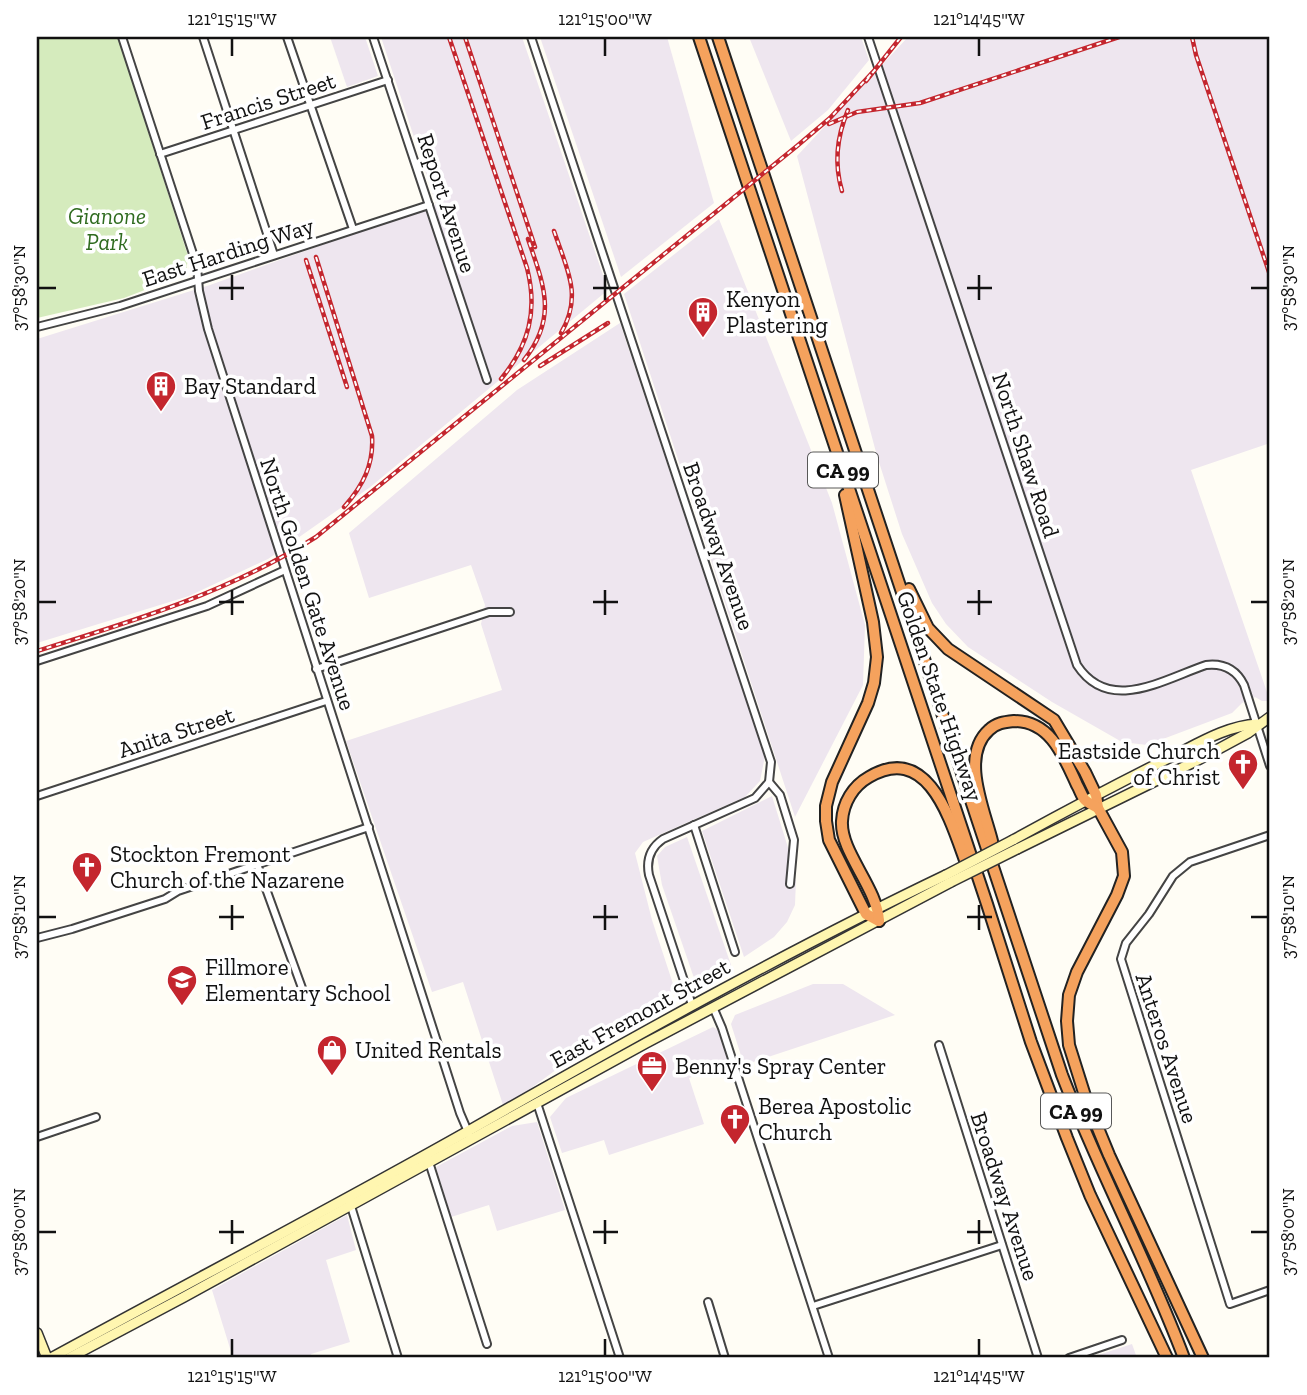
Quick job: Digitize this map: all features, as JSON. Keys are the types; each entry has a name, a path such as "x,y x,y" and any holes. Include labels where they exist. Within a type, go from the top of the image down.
{"highway":[{"name":"Golden State Highway","path":"699,37 1031,1042 1090,1195 1167,1358"},
{"name":"Golden State Highway","path":"718,37 1081,1125 1184,1358"},
{"path":"837,451 873,622 877,657 868,703 832,782 826,806 826,821 829,840 866,914 879,921"},
{"path":"876,512 916,606 935,637 954,655 1055,720 1072,747 1096,795 1098,808 1122,852 1124,876 1118,895 1077,972 1069,995 1069,1045 1086,1099 1109,1155 1203,1358"},
{"path":"989,855 992,841 975,775 974,754 985,733 994,725 1021,721 1044,730 1062,754 1085,800 1098,808"},
{"path":"879,921 878,907 845,838 842,817 848,798 859,783 877,772 913,772 926,779 933,787 951,823 974,886 987,904"},
{"path":"1151,1323 1160,1358"}],"main road":[{"name":"East Fremont Street","path":"470,1135 537,1103 879,921 948,879 1198,760 1248,733 1270,717"},
{"name":"East Fremont Street","path":"1015,845 1085,800 1238,726 1257,724"},
{"name":"East Fremont Street","path":"69,1358 470,1135 708,996 878,907 948,879"},
{"path":"708,996 713,1007"},
{"name":"East Fremont Street","path":"49,1358 349,1201"},
{"path":"37,1333 49,1358"}],"street":[{"name":"North Golden Gate Avenue","path":"122,37 197,266 211,338 326,701 470,1135"},
{"path":"203,37 274,255"},
{"path":"287,37 353,229"},
{"name":"Report Avenue","path":"373,37 487,380"},
{"name":"Broadway Avenue","path":"531,37 765,739 771,762 769,782"},
{"name":"North Shaw Road","path":"868,37 1077,665 1094,683 1119,692 1136,689 1206,665 1233,670 1241,679 1270,766"},
{"name":"Francis Street","path":"160,154 388,80"},
{"name":"East Harding Way","path":"37,327 94,314 198,282 429,205"},
{"path":"37,661 207,606 285,570"},
{"path":"316,669 484,614 510,612"},
{"name":"Anita Street","path":"37,796 326,701"},
{"path":"692,1005 649,875 648,864 652,849 658,842 755,798 769,782 780,795 794,840 790,884"},
{"path":"694,825 735,952"},
{"path":"37,937 151,904 178,891 369,827"},
{"name":"Anteros Avenue","path":"1270,835 1183,866 1173,876 1121,954 1121,965 1230,1304 1270,1290"},
{"path":"257,864 302,988"},
{"path":"713,1007 829,1358"},
{"name":"Broadway Avenue","path":"939,1045 1038,1358"},
{"path":"537,1103 620,1358"},
{"path":"37,1137 96,1117"},
{"path":"428,1158 486,1343"},
{"path":"349,1201 398,1358"},
{"path":"813,1306 1002,1245"},
{"path":"708,1302 725,1358"},
{"path":"1069,1358 1122,1340"}],"shaded area":[{"path":"330,37 365,37 378,76 347,87"},
{"path":"381,37 522,37 608,290 369,488 268,559 189,596 37,643 37,339 210,285 436,204"},
{"path":"540,37 667,37 714,203 621,277"},
{"path":"749,37 861,37 869,60 828,110 791,141"},
{"path":"908,37 1270,37 1270,443 1191,470 1270,701 1255,697 1242,703 1232,713 1147,745 1122,742 1052,702 968,647 946,624 932,603 902,534 877,456 797,156"},
{"path":"719,219 832,503 865,625 863,685 795,817 624,294"},
{"path":"620,323 765,756 760,781 745,797 643,842 635,853 652,920 674,987 663,1002 564,1064 504,1108 463,982 432,992 346,741 502,690 481,624 485,605 471,565 369,598 349,533 517,390"},
{"path":"772,796 790,854 787,879 796,880 795,905 787,922 774,937 744,957 702,831"},
{"path":"687,837 731,965 704,982 694,978 662,885 657,856 665,847"},
{"path":"813,984 843,984 895,1015 744,1065 731,1024 735,1015"},
{"path":"713,1027 718,1030 730,1064 689,1078 704,1124 609,1155 604,1140 562,1153 550,1117 566,1098"},
{"path":"537,1122 565,1210 497,1231 489,1205 451,1217 436,1167 512,1126"},
{"path":"347,1215 356,1250 326,1260 350,1342 311,1354 312,1358 233,1358 212,1290"},
{"path":"1132,1344 1137,1358 1089,1358"}],"green space":[{"name":"Gianone Park","path":"118,37 188,256 186,274 124,298 37,318 37,38"}],"railway":[{"path":"449,37 527,268 530,284 532,299 529,327 518,353 501,379"},
{"path":"465,37 535,247"},
{"path":"866,81 901,37"},
{"path":"829,124 857,112 920,103 1119,37"},
{"path":"1192,37 1270,275"},
{"path":"37,651 145,616 215,589 249,574 316,537 797,146 830,118 872,73"},
{"path":"842,191 838,150 848,110"},
{"path":"554,231 568,270 572,294 568,319 561,333"},
{"path":"524,360 541,330 545,301 528,239"},
{"path":"316,257 372,436 371,456 366,474 344,507"},
{"path":"306,260 347,387"},
{"path":"540,366 608,323"}],"place":[{"name":"Kenyon Plastering","path":"703,339"},
{"name":"Bay Standard","path":"161,413"},
{"name":"Eastside Church of Christ","path":"1243,791"},
{"name":"Stockton Fremont Church of the Nazarene","path":"87,894"},
{"name":"Fillmore Elementary School","path":"182,1007"},
{"name":"United Rentals","path":"332,1077"},
{"name":"Benny's Spray Center","path":"652,1093"},
{"name":"Berea Apostolic Church","path":"735,1146"}]}
